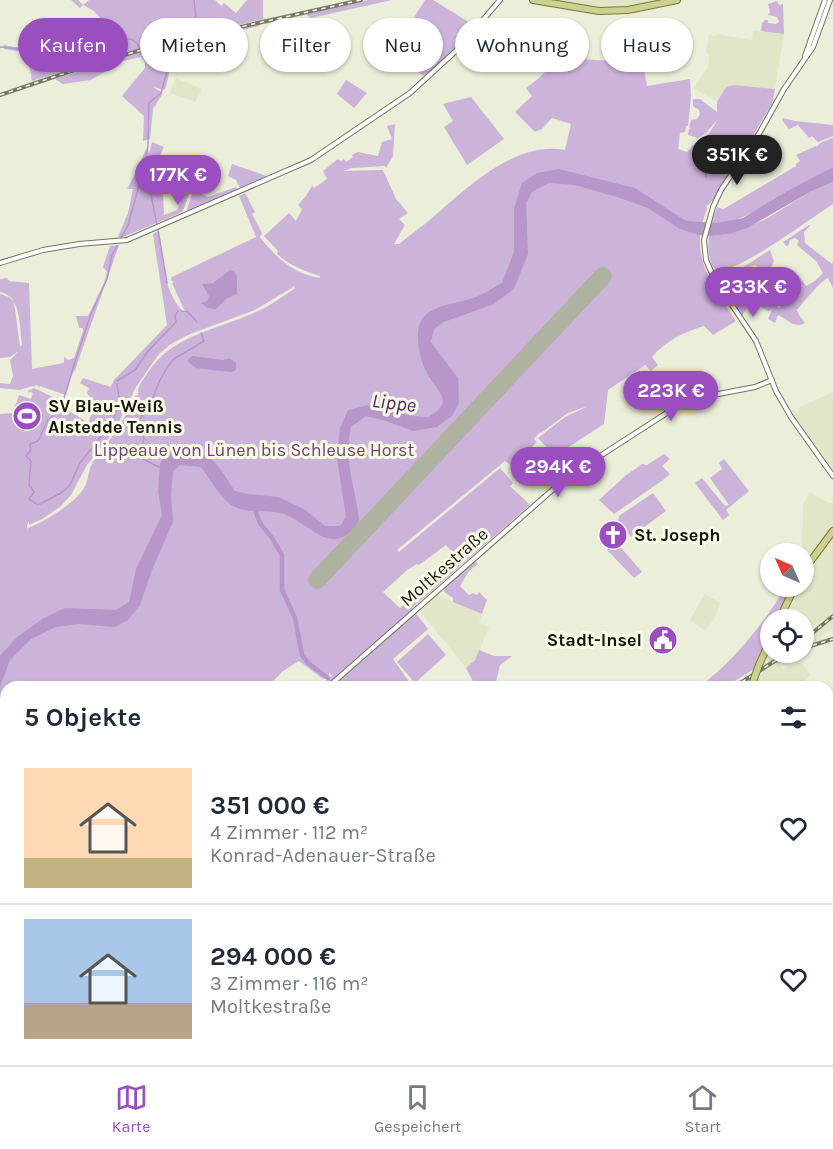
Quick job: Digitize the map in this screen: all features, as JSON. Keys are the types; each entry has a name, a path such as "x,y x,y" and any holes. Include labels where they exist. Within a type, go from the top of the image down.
{"main road":[{"path":"533,0 599,11 628,9 677,0"},
{"path":"814,557 833,531"},
{"path":"753,681 760,663"}],"street":[{"path":"0,263 37,251 79,244 128,240 311,160 410,93 454,54 500,0"},
{"path":"827,0 803,61 713,207 705,233 704,250 712,274 756,341 790,417 833,476"},
{"name":"Moltkestraße","path":"335,681 566,478 676,406 713,395 755,387 772,380"}],"shaded area":[{"path":"547,0 661,0 610,9 590,8"},
{"path":"260,20 260,23 248,26 248,23"},
{"path":"754,31 784,34 775,89 733,85 726,88 717,102 693,88 708,67 709,57 706,52 709,35 716,36 717,34 752,40"},
{"path":"138,49 139,52 128,56 128,51"},
{"path":"77,72 0,97 0,93 54,73"},
{"path":"176,78 202,89 195,102 170,93"},
{"path":"180,156 199,165 189,193 157,179 164,163 177,168"},
{"path":"833,167 833,182 810,192 747,228 730,234 711,236 680,229 648,208 575,185 549,183 532,192 526,203 528,254 514,289 494,304 444,322 434,329 431,342 458,378 459,403 452,416 437,427 413,431 366,416 351,427 349,464 359,521 349,533 340,538 331,539 284,514 236,508 222,497 201,467 180,465 173,471 171,495 173,522 140,605 128,620 115,627 79,624 56,627 31,639 10,660 2,681 0,681 0,656 17,637 44,618 65,608 116,610 129,602 136,569 162,515 158,491 160,463 170,450 195,452 208,457 220,468 235,491 278,497 304,509 325,526 340,526 346,517 337,458 340,428 348,410 368,405 411,416 428,417 437,412 443,401 442,396 422,361 418,339 419,325 422,319 433,310 471,299 502,283 514,252 514,209 522,183 537,173 559,169 635,188 686,221 717,223 743,218"},
{"path":"230,270 234,271 237,277 237,294 226,299 216,309 207,308 201,303 207,301 209,296 202,284 213,283"},
{"path":"192,356 223,360 229,358 236,363 236,370 231,372 196,368 187,361"},
{"path":"833,392 833,469 793,415 800,407"},
{"path":"809,492 829,503 833,502 833,628 820,637 822,639 833,638 833,641 814,646 814,628 827,617 814,625 814,609 791,609 796,597 814,597 814,543 802,543 803,506"},
{"path":"705,594 720,603 716,616 705,631 690,620"},
{"path":"438,595 482,614 479,623 489,627 477,657 466,668 420,611"},
{"path":"765,663 781,663 779,664 783,669 802,663 811,675 805,681 757,681"}],"green space":[{"path":"71,0 78,0 83,5 80,8"},
{"path":"89,0 215,0 221,6 224,3 236,13 247,0 263,0 263,18 248,23 248,18 140,18 140,49 128,51 128,18 100,18 83,5"},
{"path":"368,0 392,0 311,18 304,13"},
{"path":"425,0 433,0 462,18 455,18 455,48 443,60 443,18 414,18"},
{"path":"777,1 779,5 783,4 784,34 761,31 765,20 768,20 768,23 779,22 777,17 768,15 770,12 768,4"},
{"path":"260,23 259,26 248,29 248,26"},
{"path":"3,45 18,48 18,51 4,49"},
{"path":"140,51 140,57 128,60 128,55"},
{"name":"Lippeaue von Lünen bis Schleuse Horst","path":"589,60 601,60 601,72 644,72 647,86 690,79 688,126 685,132 680,133 678,149 687,152 693,145 703,143 718,119 707,132 698,138 688,135 691,120 697,119 700,114 699,110 693,106 693,99 700,99 717,112 717,102 726,87 734,85 775,89 772,104 715,198 706,207 702,226 701,255 705,268 718,294 736,321 713,335 704,326 682,334 669,342 652,357 658,365 651,371 645,365 608,390 604,424 555,456 538,438 565,417 588,406 568,413 540,432 534,439 537,442 512,466 505,461 397,550 399,552 500,468 513,483 510,486 530,505 412,608 428,629 393,659 409,681 326,681 332,676 329,672 329,677 323,679 299,661 283,671 273,681 0,681 0,414 13,413 19,395 31,399 33,393 28,393 28,391 34,388 55,398 65,399 63,407 87,422 89,421 94,406 88,402 89,388 80,383 83,378 111,387 114,380 167,325 153,234 159,231 168,287 178,306 186,314 172,283 174,282 171,280 172,277 256,237 239,196 245,193 255,212 252,214 262,233 260,237 266,244 286,264 302,273 320,278 282,258 264,236 289,213 296,221 302,209 298,205 312,186 314,188 327,179 323,171 338,159 341,161 344,159 346,162 358,152 378,156 382,142 392,139 387,126 395,124 393,156 386,168 385,166 352,168 343,171 383,170 396,199 408,213 399,219 405,225 394,244 399,244 471,185 507,161 526,153 545,149 565,150 571,124 552,118 542,129 535,132 515,112 532,96 526,88 545,72 589,72","holes":["295,286 294,289 266,307 184,341 170,349 158,360 142,382 138,395 135,396 126,415 93,462 83,490 61,510 28,528 28,532 27,525 29,521 29,525 44,518 61,506 71,495 87,465 115,430 136,387 159,354 171,344 190,334 255,310","446,545 454,554 429,577 430,579 400,608 383,592 407,570 419,565"]},
{"path":"30,72 60,72 32,81"},
{"path":"76,72 104,72 91,80 63,84 55,79"},
{"path":"142,72 170,72 165,90 153,87 163,93 153,109 150,139 143,141 144,116 122,96"},
{"path":"346,80 367,93 354,108 337,94"},
{"path":"471,97 504,139 467,165 444,127 453,121 443,104"},
{"path":"783,118 833,125 833,136 818,142 812,136 809,138 798,125 789,129 782,120"},
{"path":"833,138 833,167 742,217 722,223 711,223 717,207 723,209 727,207 796,166 800,161 796,155"},
{"path":"152,142 164,147 158,160 164,163 157,179 163,193 164,215 177,210 184,193 189,194 183,211 123,237 118,237 128,213 133,189 127,189 146,149 149,154"},
{"path":"232,164 267,176 240,188 236,180 228,176"},
{"path":"833,182 833,204 774,244 726,270 717,270 711,264 709,236 730,234 766,219 810,192"},
{"path":"196,183 200,184 197,192 208,197 236,187 238,189 189,212 187,209"},
{"path":"811,225 804,232 805,243 832,264 833,262 833,288 828,278 797,310 805,323 797,325 778,315 775,323 768,319 772,310 768,311 760,306 756,314 753,312 752,307 758,296 780,308 782,299 798,275 806,286 823,273 816,261 797,245 799,241 795,238 790,240 788,246 783,242"},
{"path":"119,245 66,395 40,386 39,388 37,385 19,390 0,388 0,383 10,384 13,376 10,360 19,351 10,357 0,358 0,294 9,297 14,302 12,299 7,295 0,292 0,279 7,278 9,281 29,283 32,369 64,363 64,357 68,360 74,358 83,331 83,328 79,328 76,316 88,316 104,283 107,272 103,267 110,246","holes":["14,302 20,321 22,344 20,347"]},
{"path":"770,250 774,261 769,272 754,265 738,274 731,289 739,303 747,308 742,316 724,287 723,280"},
{"path":"664,454 670,459 662,466 670,474 663,480 614,514 599,500 625,476 642,464 647,465"},
{"path":"724,459 749,491 726,510 729,515 723,520 695,483 702,478 725,506 729,505 710,478 722,469 719,463"},
{"path":"653,493 666,511 639,531 635,529 637,533 631,537 618,521 619,516"},
{"path":"616,542 642,572 634,578 607,550"},
{"path":"475,561 478,564 469,571 460,586 469,595 473,593 477,595 479,592 487,600 482,614 453,602 453,598 444,592 445,586"},
{"path":"779,597 787,597 780,609 771,609"},
{"path":"760,624 760,654 754,669 735,681 707,681 712,677"},
{"path":"428,634 446,655 417,681 413,681 397,662"},
{"path":"479,650 494,656 512,656 500,665 496,681 473,681 466,668 475,660"}],"waterway":[{"path":"194,0 196,18"},
{"path":"0,47 22,49 36,56 51,68 77,65 110,52 125,39 131,39 137,43 141,53 168,68 161,93 149,103 148,146 145,164 128,225 121,238"},
{"path":"703,161 706,177"},
{"path":"145,165 157,225"},
{"path":"158,230 167,283"},
{"path":"90,316 107,279 112,255 117,246"},
{"path":"117,381 135,370 148,351 176,322 175,316 178,311"},
{"path":"181,311 188,312 197,322"},
{"path":"72,371 90,317"},
{"path":"159,467 141,458 139,453 144,439 140,429 140,419 149,407 168,366 174,359 204,341 201,333"},
{"path":"72,372 58,411 48,420 38,441 30,444 31,450 26,456 31,461 29,485 34,492 29,499 38,505 61,493 70,485 80,463 111,424 120,404 117,384"},
{"path":"254,507 260,523 282,555 282,590 295,618 302,655 308,663 328,678"}],"runway":[{"path":"317,580 603,276"}],"railway":[{"path":"0,95 155,46 361,0"},
{"path":"814,632 833,616"},
{"path":"814,645 833,639"},
{"path":"743,681 772,663"}],"place":[{"name":"SV Blau-Weiß Alstedde Tennis","path":"27,416"},
{"name":"St. Joseph","path":"613,535"},
{"name":"Stadt-Insel","path":"663,640"}],"water label":[{"name":"Lippe","path":"394,403"}]}
